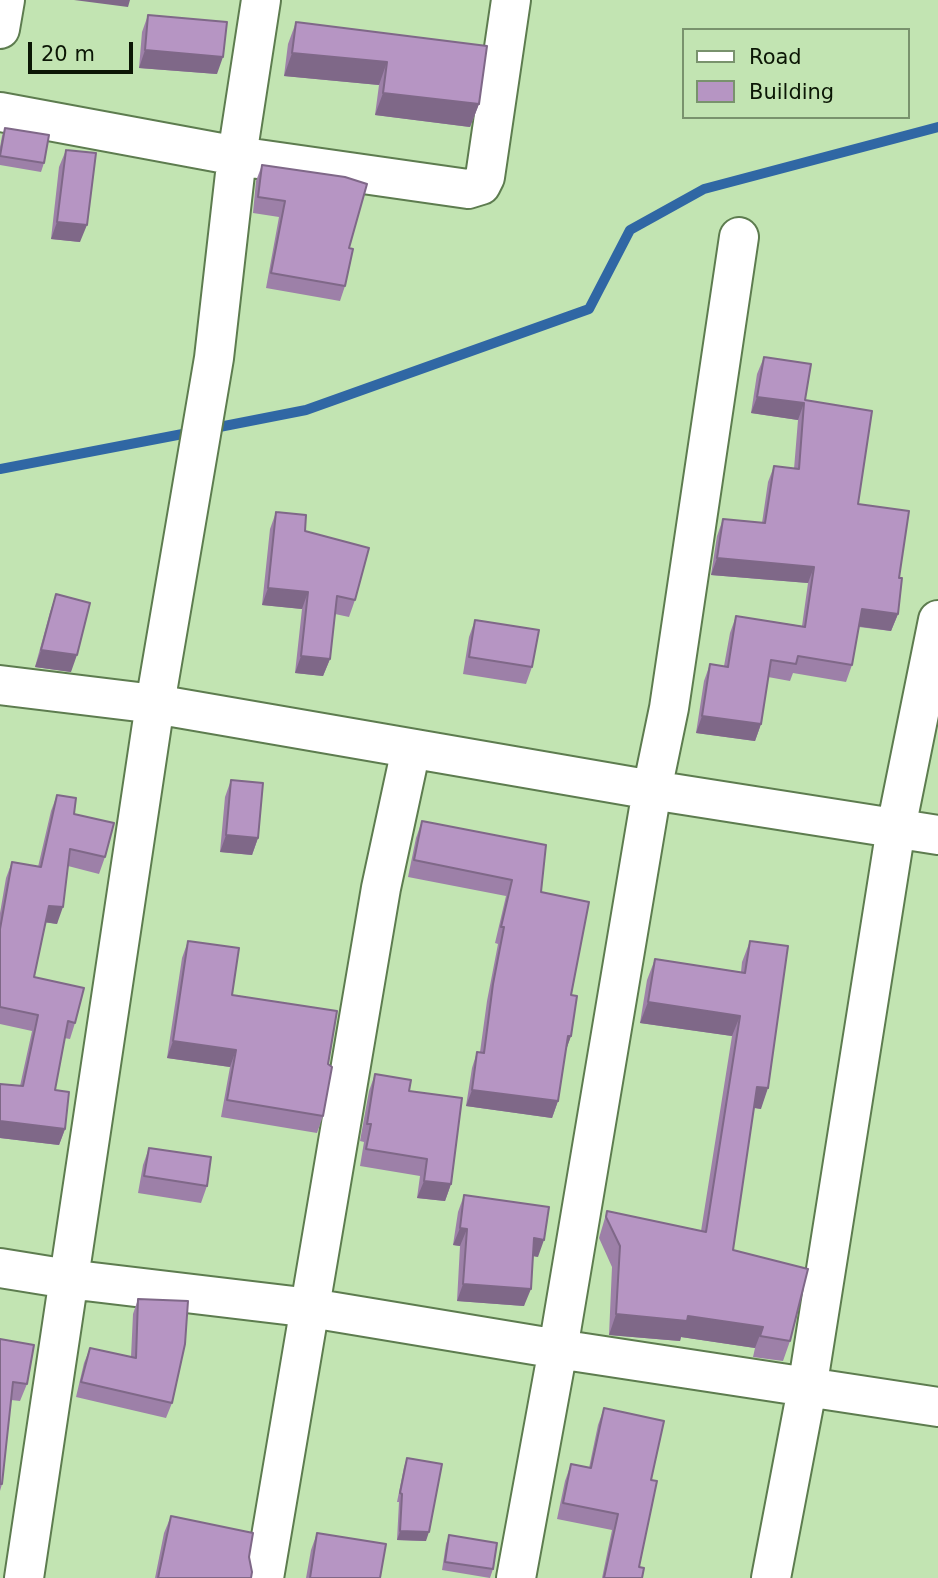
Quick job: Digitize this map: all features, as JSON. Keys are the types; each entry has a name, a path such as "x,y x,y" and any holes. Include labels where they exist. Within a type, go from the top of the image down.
{"street":[{"path":"0,29 5,0"},
{"path":"24,1578 155,704 214,358 237,156 261,0"},
{"path":"0,113 237,156 468,189 481,185 485,177 511,0"},
{"path":"516,1578 558,1349 652,790 669,708 739,237"},
{"path":"771,1578 807,1389 896,828 938,620"},
{"path":"0,685 155,704 652,790 938,835"},
{"path":"264,1578 382,888 411,749"},
{"path":"0,1268 68,1279 311,1308 807,1389 938,1407"}],"building":[{"path":"148,15 227,22 223,57 145,50"},
{"path":"296,22 487,46 479,104 383,93 387,62 292,53"},
{"path":"5,128 49,135 44,163 0,156"},
{"path":"66,150 96,153 87,225 57,222"},
{"path":"262,165 345,177 367,184 349,248 353,249 345,286 271,273 285,201 258,197"},
{"path":"764,357 811,364 805,400 872,411 858,504 909,511 899,578 902,578 898,614 862,609 852,665 798,656 796,664 771,660 761,724 702,716 710,664 728,667 736,616 805,627 814,567 717,558 723,519 765,523 774,466 799,469 804,403 757,397"},
{"path":"276,512 306,515 305,531 369,548 355,600 337,596 330,659 301,656 308,592 268,588"},
{"path":"56,594 90,603 77,655 41,650"},
{"path":"475,620 539,630 532,667 469,657"},
{"path":"231,780 263,783 258,838 226,835"},
{"path":"57,795 76,798 74,814 114,823 105,857 70,849 63,907 49,906 34,977 84,988 75,1023 68,1021 55,1090 69,1092 65,1129 0,1121 0,1084 23,1086 38,1015 0,1007 0,929 12,862 41,867"},
{"path":"422,821 546,845 541,892 589,902 571,995 577,996 558,1101 472,1090 477,1052 484,1053 504,927 501,927 512,880 414,860"},
{"path":"188,941 239,948 232,995 337,1011 328,1064 332,1067 323,1116 227,1100 236,1050 173,1041"},
{"path":"750,941 788,946 768,1088 757,1087 733,1250 808,1269 790,1341 760,1336 763,1327 688,1316 687,1321 616,1314 620,1246 606,1217 607,1211 706,1232 740,1016 648,1002 655,959 745,973"},
{"path":"375,1074 411,1080 409,1091 462,1098 451,1184 424,1181 427,1159 366,1149"},
{"path":"149,1148 211,1157 207,1186 144,1176"},
{"path":"464,1195 549,1207 544,1240 534,1238 531,1289 463,1284 467,1229 460,1228"},
{"path":"138,1299 188,1301 185,1344 172,1403 81,1382 90,1348 136,1358"},
{"path":"0,1339 34,1345 27,1384 13,1382 2,1484 0,1484"},
{"path":"604,1408 664,1421 651,1480 657,1481 639,1567 644,1568 642,1578 604,1578 618,1514 563,1503 571,1464 591,1468"},
{"path":"407,1458 442,1464 429,1532 400,1531 400,1493"},
{"path":"171,1516 253,1533 249,1557 251,1578 158,1578"},
{"path":"317,1533 386,1544 380,1578 310,1578"},
{"path":"449,1535 497,1543 493,1569 445,1562"}],"waterway":[{"path":"209,429 306,410 589,309 630,230 704,189 938,127"},
{"path":"0,469 193,432"}]}
